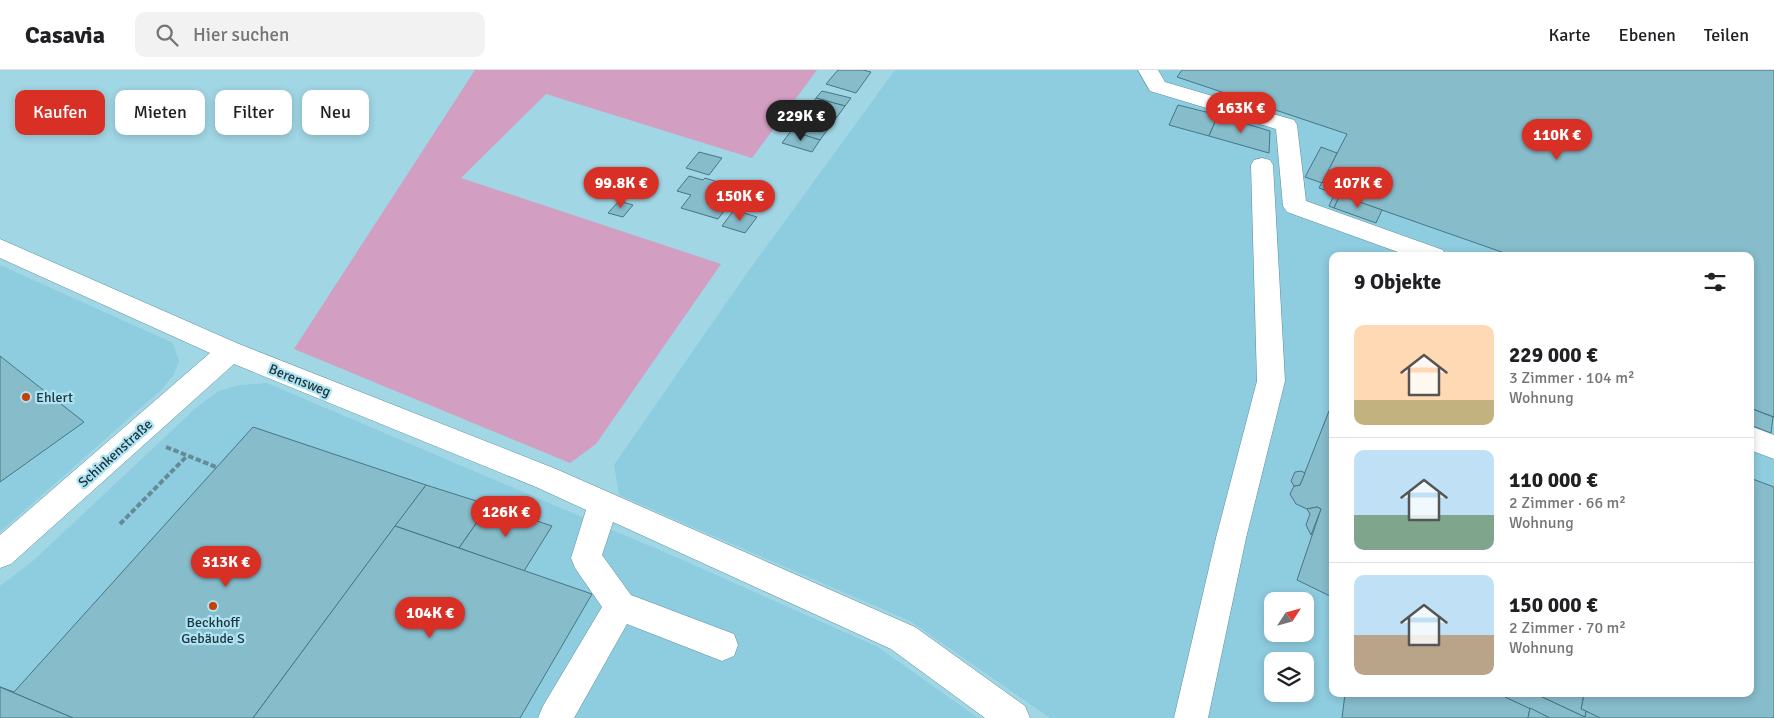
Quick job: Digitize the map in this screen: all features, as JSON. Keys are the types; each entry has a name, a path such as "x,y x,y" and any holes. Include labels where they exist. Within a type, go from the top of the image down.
{"street":[{"path":"1148,70 1157,86 1286,125 1295,206 1423,252"},
{"path":"1191,718 1231,538 1272,381 1262,165"},
{"name":"Berensweg","path":"0,248 230,351 546,478 902,638 1013,718"},
{"name":"Schinkenstraße","path":"0,554 230,351"},
{"path":"1754,439 1774,446"},
{"path":"603,505 586,558 620,606 722,645"},
{"path":"555,718 620,606"}],"path":[{"path":"135,435 216,467"},
{"path":"120,524 187,456"}],"shaded area":[{"path":"475,70 817,70 752,158 546,94 461,178 721,264 596,444 570,463 294,349"},
{"path":"895,70 1774,70 1774,718 1050,718 910,621 619,495 614,465 747,273"},
{"path":"0,265 173,343 179,361 174,374 162,389 0,532"},
{"path":"267,383 678,558 878,647 978,718 0,718 0,586 34,560 198,406 219,391 240,385"}],"building":[{"path":"838,70 863,70 871,72 856,93 826,84"},
{"path":"1182,70 1774,70 1774,417 1754,410 1754,252 1502,252 1319,188 1347,134 1177,77"},
{"path":"822,91 851,98 845,106 816,98"},
{"path":"816,98 845,106 837,117 808,109"},
{"path":"1178,105 1218,115 1209,136 1169,125"},
{"path":"808,109 837,117 820,140 791,131"},
{"path":"1218,115 1270,131 1269,153 1209,136"},
{"path":"791,131 820,140 812,152 782,143"},
{"path":"1321,147 1337,153 1322,183 1305,177"},
{"path":"699,152 722,158 709,175 686,168"},
{"path":"689,176 703,180 705,178 741,189 718,219 681,208 691,195 677,191"},
{"path":"1335,193 1340,195 1334,208 1329,206"},
{"path":"1340,195 1382,210 1376,223 1334,208"},
{"path":"619,201 633,205 623,217 608,213"},
{"path":"734,210 757,217 745,233 722,226"},
{"name":"Ehlert","path":"0,356 84,422 0,482"},
{"path":"1754,410 1773,417 1771,433 1754,427"},
{"path":"1329,411 1329,596 1297,580 1321,509 1317,507 1307,509 1296,504 1290,494 1294,486 1300,485"},
{"name":"Beckhoff Gebäude S","path":"253,427 426,485 253,718 73,718 0,687 14,692"},
{"path":"1301,471 1305,473 1300,485 1294,486 1291,481 1295,472"},
{"path":"1754,480 1774,487 1774,718 1600,718 1581,709 1583,697 1754,697"},
{"path":"426,485 489,505 459,548 395,526"},
{"path":"489,505 552,526 524,571 459,548"},
{"path":"1317,507 1321,509 1311,535 1306,525 1310,514 1307,509"},
{"path":"395,526 592,594 520,718 253,718"},
{"path":"0,687 73,718 0,718"},
{"path":"1345,697 1505,697 1530,708 1528,718 1342,718"},
{"path":"1505,697 1542,697 1585,717 1586,711 1600,718 1550,718"},
{"path":"1542,697 1583,697 1581,709 1586,711 1585,717"},
{"path":"1530,708 1550,718 1528,718"}],"place":[{"name":"Ehlert","path":"26,397"},
{"name":"Beckhoff Gebäude S","path":"213,606"}]}
